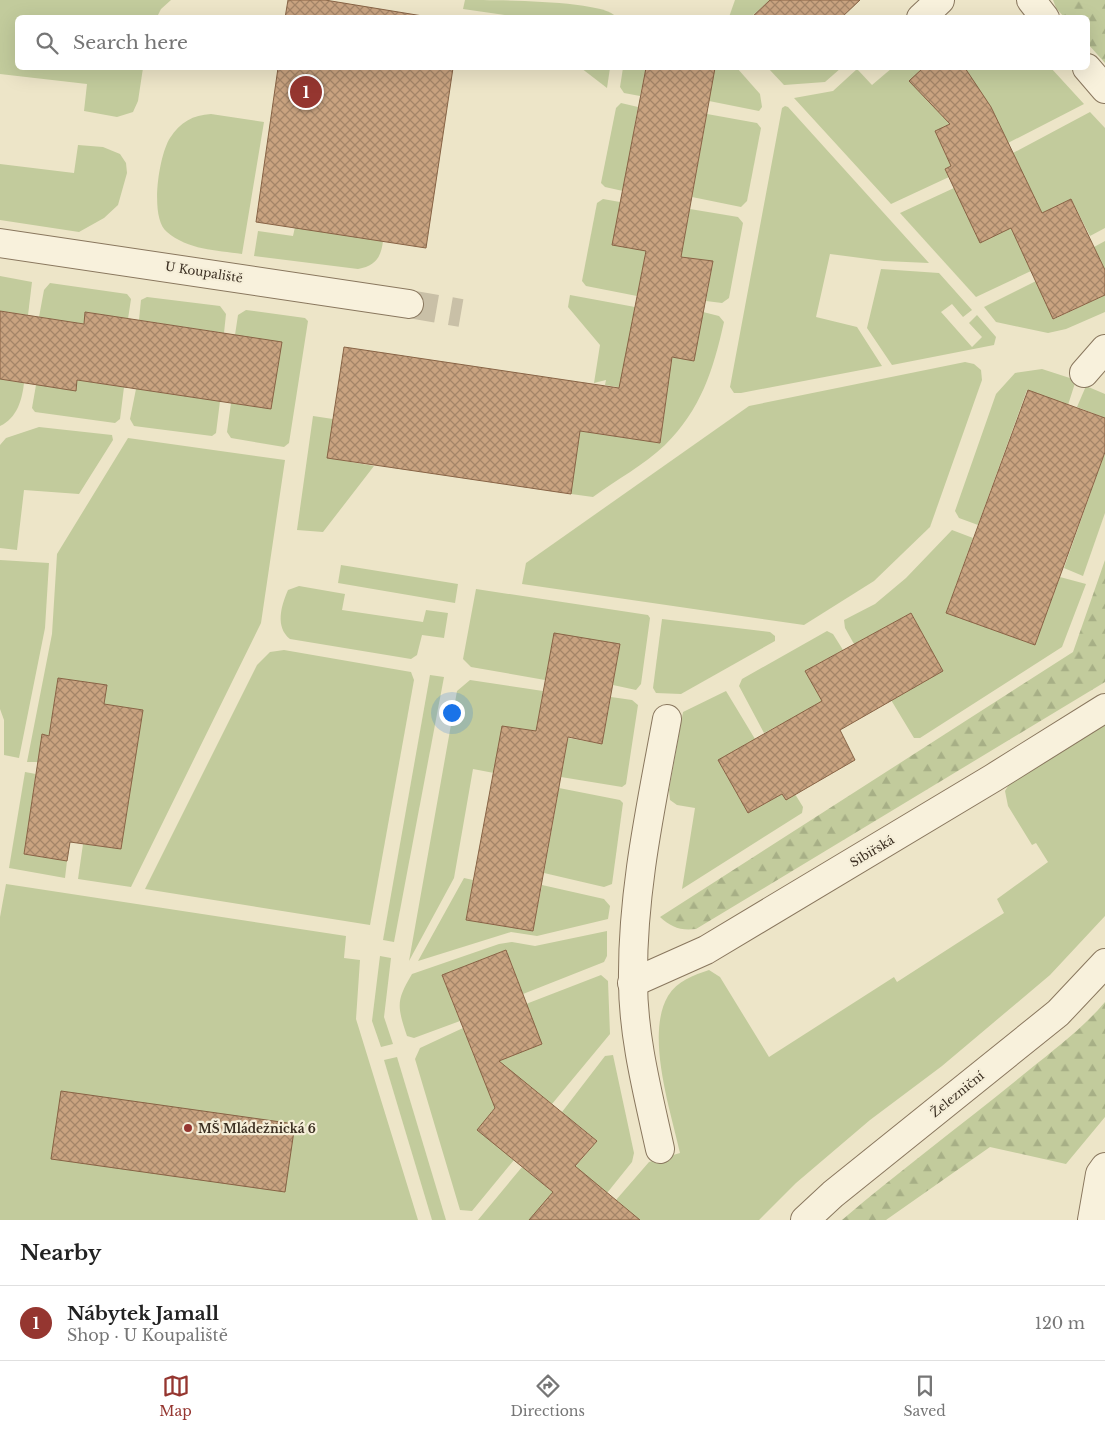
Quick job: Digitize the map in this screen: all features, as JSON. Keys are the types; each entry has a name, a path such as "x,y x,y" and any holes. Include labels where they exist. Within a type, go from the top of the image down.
{"street":[{"path":"924,15 940,0"},
{"path":"1031,0 1043,15"},
{"path":"1089,70 1105,89"},
{"name":"U Koupaliště","path":"0,242 408,304"},
{"path":"1084,373 1105,349"},
{"name":"Sibiřská","path":"632,983 706,950 993,778 1105,708"},
{"path":"660,1149 641,1060 632,983 636,896 667,719"},
{"name":"Železniční","path":"805,1220 833,1194 1058,1013 1105,963"},
{"path":"1092,1220 1103,1170"}],"green space":[{"path":"0,0 171,0 161,9 158,15 15,15 15,70 143,70 138,101 133,112 117,117 84,111 87,84 0,74"},
{"path":"465,0 522,1 592,7 608,11 613,15 505,15 463,9"},
{"path":"735,0 770,0 753,15 730,15"},
{"path":"1053,0 1105,0 1105,63 1090,46 1090,15 1062,15 1056,8"},
{"path":"584,70 610,70 607,88"},
{"path":"623,70 646,70 640,96 624,93 620,87"},
{"path":"715,70 739,70 760,94 762,107 759,111 709,101"},
{"path":"770,70 839,70 825,82 784,85"},
{"path":"856,70 872,85 890,70 1053,70 1084,104 1008,143 991,107 935,131 951,166 945,169 949,177 891,204 794,98 833,91"},
{"path":"621,103 638,107 623,191 605,187 601,183 616,108"},
{"path":"788,107 929,263 884,261 830,254 816,317 857,327 882,366 734,393 730,387 782,108"},
{"path":"1090,112 1105,128 1105,228 1090,236 1071,199 1042,213 1013,153"},
{"path":"211,114 264,122 242,254 193,246 175,238 162,225 158,214 159,172 170,138 188,120"},
{"path":"707,114 757,123 761,128 747,201 741,207 692,197"},
{"path":"78,145 103,147 120,154 126,163 127,173 118,205 104,218 79,232 0,220 0,164 74,173"},
{"path":"954,188 1011,228 1031,271 976,297 900,213"},
{"path":"603,199 620,202 646,251 637,296 586,286 582,281 597,203"},
{"path":"690,209 738,217 743,223 729,298 722,303 706,301 713,261 681,257"},
{"path":"295,227 383,241 381,252 379,257 369,266 358,269 254,256 258,231 293,236"},
{"path":"1105,241 1105,270 1094,247"},
{"path":"881,269 939,273 972,310 963,317 952,304 941,312 972,347 982,337 969,323 977,315 996,337 994,345 892,365 867,328"},
{"path":"0,276 32,282 28,315 0,311"},
{"path":"1036,281 1054,319 1105,295 1105,312 1066,329 1048,333 996,322 984,307"},
{"path":"50,283 127,294 131,299 128,319 86,312 84,324 39,317 44,290"},
{"path":"570,295 635,307 694,361 703,312 719,316 724,322 710,373 697,403 688,417 657,452 593,497 571,494 580,431 660,443 667,395 605,385 606,380 594,383 600,345 568,307"},
{"path":"147,297 220,306 226,314 224,333 139,320 141,300"},
{"path":"246,310 305,318 308,321 289,443 284,447 231,438 227,432 231,403 271,409 235,335 238,315"},
{"path":"965,362 974,364 981,370 982,380 930,527 874,581 804,625 522,584 526,563 749,406"},
{"path":"1042,369 1076,380 1068,405 1027,390 978,525 959,518 955,511 996,394 1015,373"},
{"path":"0,379 24,383 18,408 6,423 0,426"},
{"path":"77,380 124,387 120,419 115,423 35,412 32,408 36,385"},
{"path":"1086,386 1105,394 1105,418 1077,407"},
{"path":"136,389 220,401 216,433 212,436 134,426 130,419"},
{"path":"313,416 333,419 328,458 374,466 323,532 297,530"},
{"path":"39,427 112,435 113,440 79,494 24,490 17,550 0,548 0,445 6,438"},
{"path":"128,438 285,460 261,623 131,887 78,879 83,844 121,849 143,710 104,704 107,685 58,678 49,736 43,734 38,762 27,762 52,634 57,554"},
{"path":"1105,452 1105,513 1083,576 1064,568"},
{"path":"952,530 973,538 946,613 1035,645 1060,577 1086,584 1062,647 920,738 914,738 891,700 943,671 911,613 854,644 845,628 844,620 875,604 906,578"},
{"path":"0,560 49,563 45,628 19,758 4,755 4,720 0,709"},
{"path":"1105,560 1105,682 696,929 676,928 660,917 1073,652"},
{"path":"341,565 458,584 455,603 338,583"},
{"path":"299,586 345,594 342,610 423,622 426,610 448,613 444,638 422,635 417,655 411,659 290,639 282,629 283,603 288,590"},
{"path":"476,589 648,615 650,618 641,684 636,690 613,685 620,644 554,634 545,680 471,667 463,659"},
{"path":"662,619 770,632 775,636 775,641 681,694 656,693 653,688"},
{"path":"827,631 833,634 843,650 805,671 823,702 764,733 739,686 742,679"},
{"path":"284,650 411,672 414,680 370,925 145,889 257,665 270,652"},
{"path":"430,675 444,677 394,942 383,940"},
{"path":"470,680 543,691 536,731 502,726 494,773 473,769 454,878 409,961 457,691"},
{"path":"726,691 755,739 718,760 748,813 782,794 786,799 795,794 803,807 802,813 682,889 695,808 677,805 670,800 669,790 683,712"},
{"path":"611,697 632,700 638,705 626,784 622,787 561,777 568,738 602,744"},
{"path":"1105,724 1105,916 1050,975 942,1066 870,1120 796,1183 759,1220 639,1220 616,1200 649,1162 680,1153 666,1095 659,1052 659,1031 662,1012 668,996 676,986 692,976 709,970 720,977 769,1057 894,977 897,982 1004,913 997,899 1048,862 1036,843 1032,845 1008,806 1005,791 1011,781"},
{"path":"25,772 36,774 24,854 67,861 65,878 9,868"},
{"path":"559,788 620,800 623,803 612,884 604,887 544,873"},
{"path":"464,878 473,880 466,920 533,931 542,885 604,899 610,906 608,919 537,936 511,932 418,961"},
{"name":"MŠ Mládežnická 6","path":"6,884 346,936 344,958 360,960 356,1019 418,1220 0,1220 0,917"},
{"path":"607,931 607,956 604,962 523,994 506,950 442,975 460,1021 414,1038 407,1036 401,1017 400,1004 403,991 412,974 499,944 512,942 535,946"},
{"path":"380,956 391,958 384,1017 393,1044 381,1047 372,1021"},
{"path":"601,975 608,981 610,1034 552,1104 519,1078 477,1130 514,1160 472,1211 460,1210 415,1059 420,1048 463,1028 479,1068 541,1044 526,1004"},
{"path":"1105,1002 1105,1117 1066,1164 990,1147 886,1220 842,1220 1059,1046 1088,1021"},
{"path":"613,1055 634,1153 632,1162 607,1193 575,1167 597,1141 562,1112 605,1056"},
{"path":"397,1057 446,1220 432,1220 384,1060"},
{"path":"522,1167 553,1192 531,1218 533,1220 478,1220"}],"building":[{"path":"288,0 325,0 417,15 286,15"},
{"path":"770,0 860,0 844,15 754,15"},
{"path":"278,70 453,70 426,248 256,222"},
{"path":"646,70 715,70 681,257 713,261 694,361 672,357 660,443 580,431 571,494 327,458 344,347 619,388 646,251 612,245"},
{"path":"921,70 966,70 991,107 1042,213 1071,199 1105,270 1105,295 1053,319 1011,228 980,243 945,169 951,166 935,131 950,124 909,81"},
{"path":"0,311 84,324 85,312 282,342 271,409 77,380 76,391 0,379"},
{"path":"1028,390 1105,418 1105,452 1035,645 946,613"},
{"path":"911,613 943,671 840,730 855,760 786,800 782,794 748,813 718,760 822,701 805,671"},
{"path":"554,633 620,644 602,744 568,737 533,931 466,920 502,726 536,731"},
{"path":"58,678 107,685 104,704 143,710 121,849 70,842 67,861 24,854 42,734 49,736"},
{"path":"506,950 542,1044 499,1061 597,1141 575,1166 640,1220 529,1220 553,1192 477,1130 495,1108 442,975"},
{"name":"MŠ Mládežnická 6","path":"61,1091 295,1124 285,1192 51,1159"}],"tunnel":[{"path":"409,304 461,313"}],"place":[{"name":"Nábytek Jamall","path":"306,92"},
{"name":"MŠ Mládežnická 6","path":"188,1128"}]}
